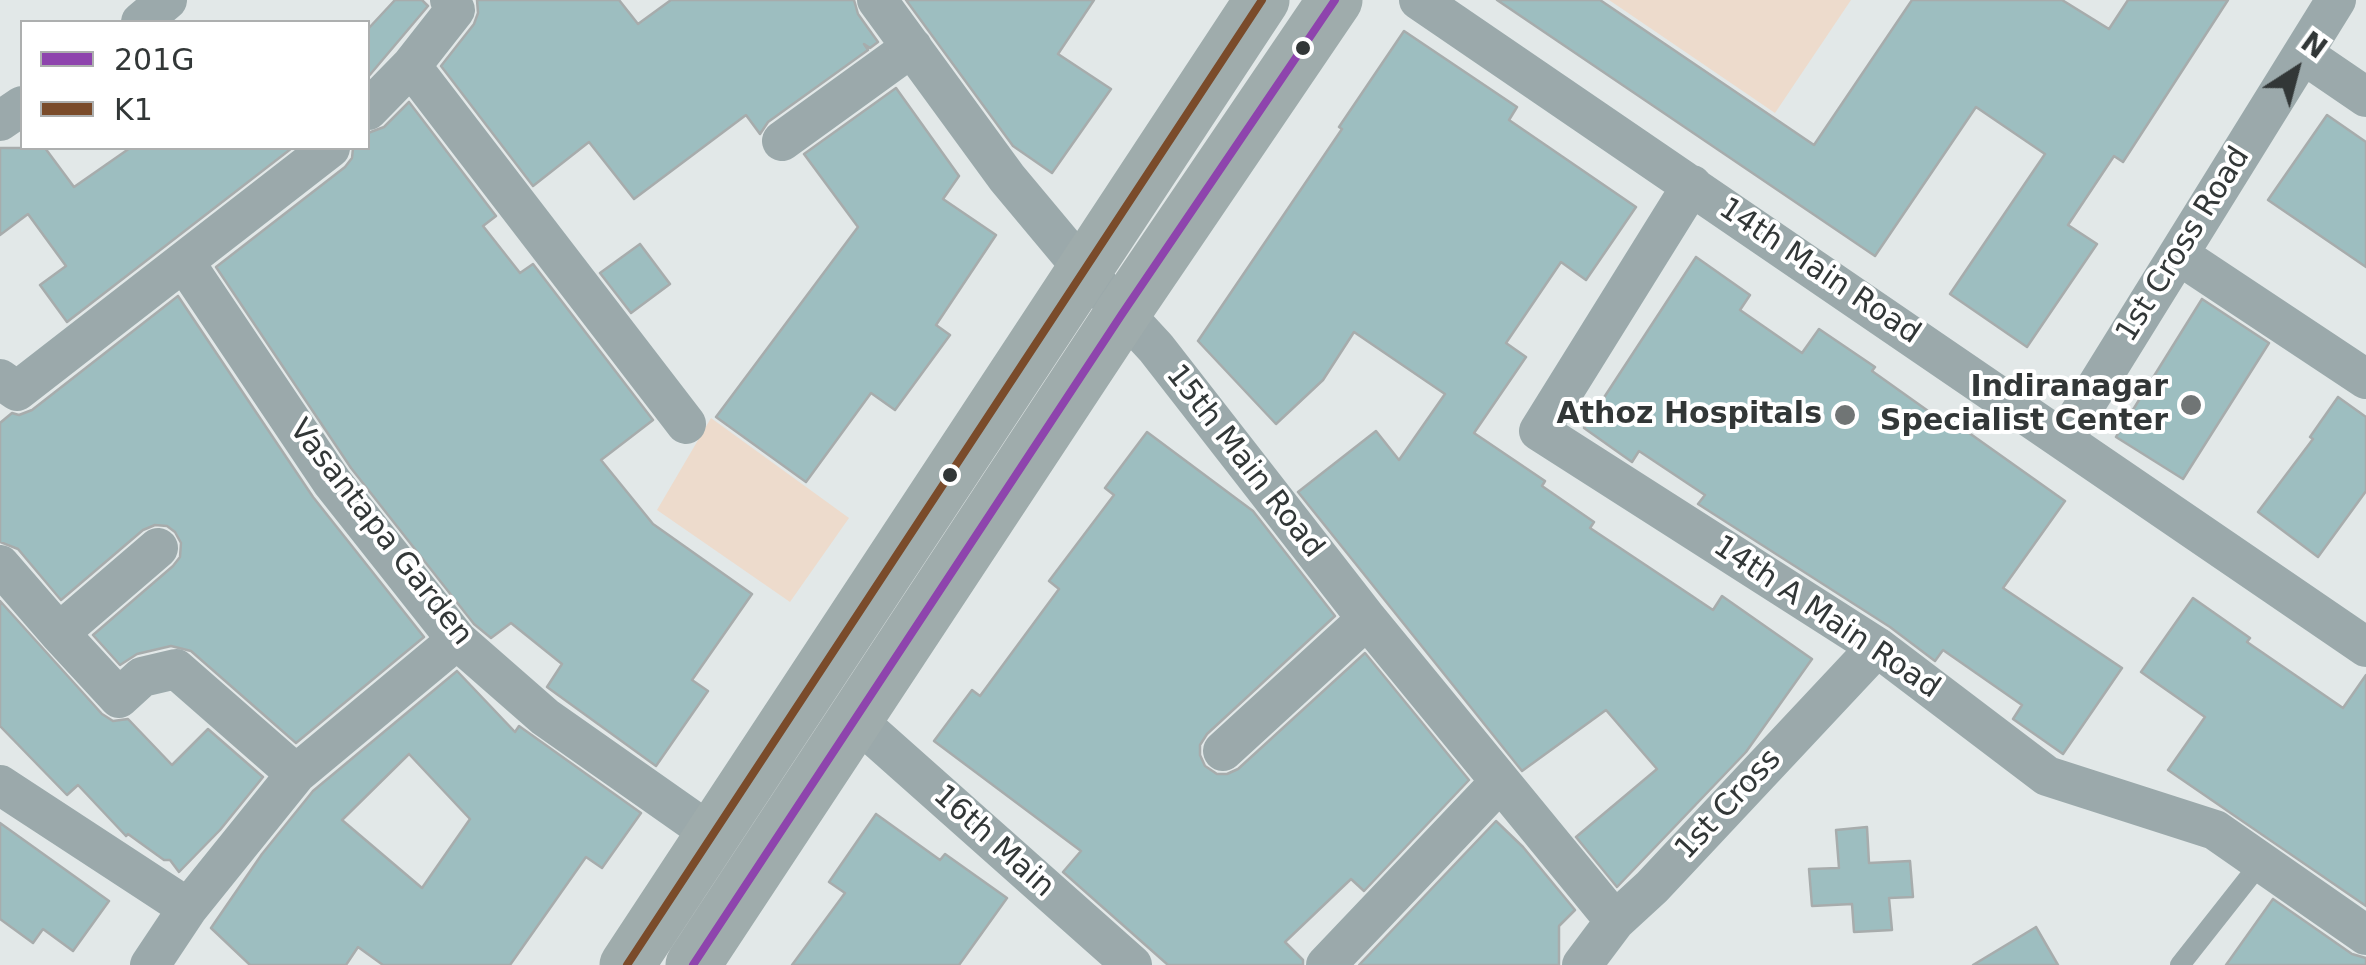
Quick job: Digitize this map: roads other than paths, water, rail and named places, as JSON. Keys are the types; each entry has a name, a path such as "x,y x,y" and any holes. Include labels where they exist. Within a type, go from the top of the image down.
{"main road":[{"path":"627,965 1262,0"},
{"path":"694,965 1122,314 1335,0"}],"street":[{"path":"143,20 167,0"},
{"path":"370,108 412,66 455,10 450,0"},
{"name":"15th Main Road","path":"877,0 1007,178 1083,270 1156,348 1367,619 1615,921"},
{"name":"14th Main Road","path":"1419,0 2366,647"},
{"name":"1st Cross Road","path":"2064,440 2336,0"},
{"path":"782,142 912,47"},
{"path":"2304,54 2366,97"},
{"path":"412,66 686,424"},
{"path":"0,380 16,390 327,150"},
{"name":"14th A Main Road","path":"1692,185 1539,430 1878,646 2047,776 2215,830 2366,934"},
{"path":"2179,255 2366,380"},
{"name":"Vasantapa Garden","path":"185,262 332,482 457,640 546,717 712,835"},
{"path":"59,633 158,548"},
{"path":"0,565 119,698 142,677 176,669 296,774"},
{"path":"1224,752 1367,619"},
{"path":"150,965 188,908 296,774 457,640"},
{"name":"1st Cross","path":"1582,965 1615,921 1652,887 1878,646"},
{"name":"16th Main","path":"854,718 1132,965"},
{"path":"1326,965 1499,783"},
{"path":"0,785 188,908"}],"lane":[{"path":"2180,965 2262,861"}],"place":[{"name":"Indiranagar Specialist Center","path":"2191,405"},
{"name":"Athoz Hospitals","path":"1845,415"}]}
